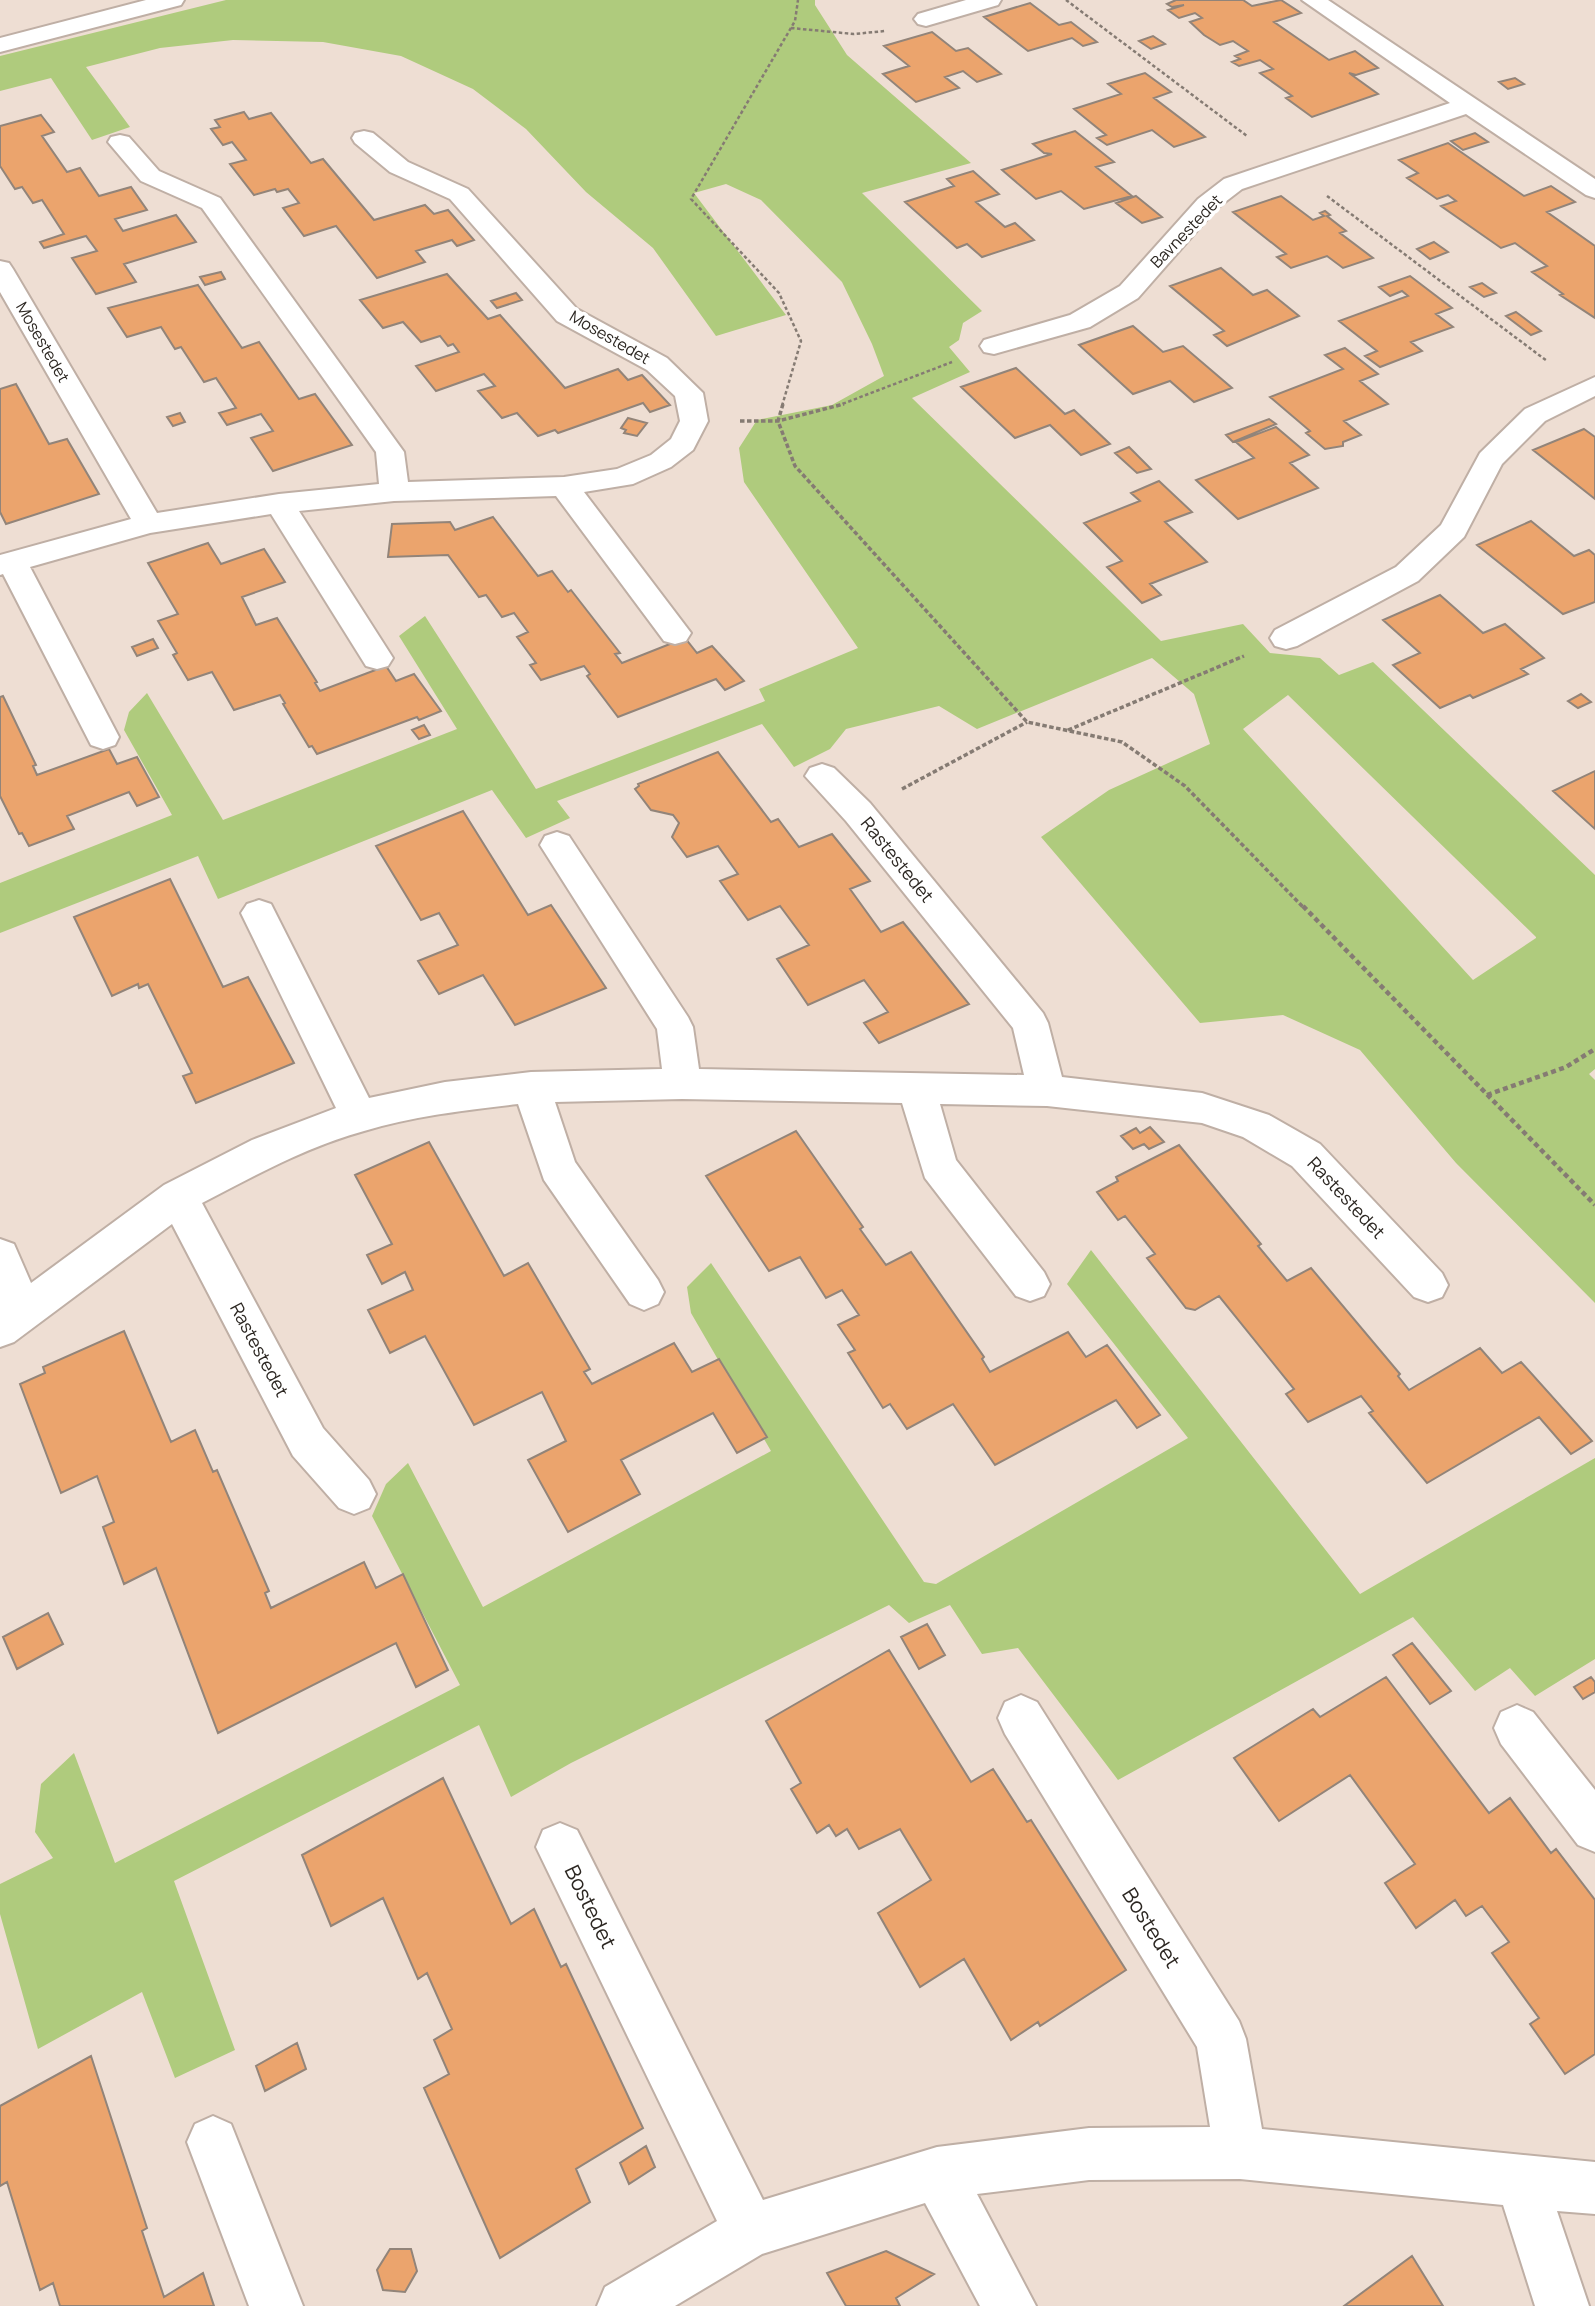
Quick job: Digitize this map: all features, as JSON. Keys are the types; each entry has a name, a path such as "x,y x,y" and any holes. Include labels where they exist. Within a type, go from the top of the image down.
{"street":[{"path":"0,45 173,0"},
{"path":"926,19 990,0"},
{"path":"1313,0 1595,190"},
{"name":"Bavnestedet","path":"994,345 1080,321 1129,292 1207,204 1233,184 1284,164 1468,104"},
{"name":"Mosestedet","path":"103,737 6,563 149,524 279,503 394,492 564,486 623,477 661,461 683,444 694,421 689,393 657,364 568,315 459,194 399,167 364,138"},
{"path":"120,142 150,176 211,202 390,452 394,492"},
{"name":"Mosestedet","path":"0,269 149,524"},
{"path":"1286,638 1407,574 1453,530 1490,459 1535,415 1590,387"},
{"path":"564,486 675,633"},
{"path":"279,503 377,658"},
{"name":"Rastestedet","path":"822,776 858,812 1030,1023 1047,1091"},
{"path":"557,845 675,1027 682,1084"},
{"path":"259,913 359,1116"},
{"name":"Rastestedet","path":"0,1256 11,1319 178,1197 266,1151 359,1116 445,1097 531,1087 682,1084 917,1091 1047,1091 1202,1108 1256,1125 1306,1155 1428,1286"},
{"path":"531,1087 558,1169 644,1292"},
{"path":"917,1091 939,1167 1030,1284"},
{"name":"Rastestedet","path":"178,1197 308,1442 354,1494"},
{"name":"Bostedet","path":"1021,1718 1221,2039 1240,2153"},
{"path":"1517,1728 1595,1828"},
{"name":"Bostedet","path":"560,1847 750,2231"},
{"path":"213,2142 276,2306"},
{"path":"624,2306 750,2231 937,2173 1089,2154 1240,2153 1522,2183 1595,2188"},
{"path":"937,2173 1009,2306"},
{"path":"1522,2183 1562,2306"}],"path":[{"path":"798,0 791,27 691,199 779,293 801,341 778,421 795,466 1027,722 1122,742 1185,786 1595,1205"},
{"path":"1066,0 1284,164 1590,387"},
{"path":"791,27 855,34 893,31 926,19"},
{"path":"778,421 855,401 994,345"},
{"path":"1067,731 1286,638"},
{"path":"858,812 1027,722"},
{"path":"1487,1095 1566,1067 1595,1049"}],"green space":[{"path":"226,0 815,0 815,5 847,55 971,163 862,193 982,311 963,323 959,340 949,347 970,372 912,398 1161,641 1243,624 1270,653 1320,658 1339,675 1373,662 1595,875 1595,1069 1589,1074 1595,1080 1595,1303 1456,1163 1360,1050 1283,1015 1200,1023 1041,837 1109,790 1210,744 1194,694 1152,658 977,729 939,706 846,729 830,749 794,767 762,724 557,801 570,818 526,838 492,790 218,899 198,856 0,933 0,883 172,815 124,730 129,712 147,693 223,820 457,729 399,636 425,616 536,789 765,701 759,689 858,648 744,482 739,448 757,420 832,405 884,376 842,282 761,200 726,184 694,193 786,315 716,336 653,248 586,192 526,129 473,89 401,56 323,42 233,40 160,48 86,67 130,127 92,140 51,78 0,91 0,56","holes":["1288,695 1536,937 1473,980 1243,729"]},
{"path":"1091,1250 1360,1594 1595,1458 1595,1659 1535,1696 1510,1668 1475,1691 1413,1617 1118,1780 1018,1648 982,1654 950,1605 909,1623 889,1605 571,1763 511,1797 479,1725 174,1881 235,2050 175,2078 142,1992 38,2049 0,1914 0,1884 53,1858 35,1832 41,1784 74,1753 115,1863 460,1685 372,1516 386,1484 408,1463 483,1607 771,1451 691,1313 687,1287 711,1263 924,1582 936,1584 1188,1438 1067,1284"}],"building":[{"path":"1176,0 1243,0 1252,6 1281,0 1301,13 1274,22 1329,60 1355,51 1378,68 1356,75 1349,73 1378,94 1312,117 1286,98 1292,96 1260,73 1273,69 1260,60 1239,66 1232,62 1240,59 1235,56 1248,51 1233,41 1220,45 1204,35 1190,22 1202,18 1195,13 1179,18 1168,10 1184,5 1172,7 1167,4"},
{"path":"1030,3 1059,25 1071,22 1097,42 1083,46 1072,38 1028,51 984,17"},
{"path":"932,32 956,51 968,48 1001,74 977,82 963,71 945,77 959,88 916,102 883,74 909,66 884,46"},
{"path":"1153,36 1165,44 1151,49 1139,41"},
{"path":"1145,73 1171,92 1154,98 1205,137 1174,147 1152,130 1107,145 1097,138 1106,135 1074,109 1121,94 1108,84"},
{"path":"1515,78 1524,84 1508,89 1499,82"},
{"path":"244,112 249,119 271,113 311,163 323,159 374,220 425,205 434,214 448,210 474,240 457,246 452,240 416,251 425,262 377,278 336,226 304,236 283,208 299,203 288,189 277,192 275,189 254,195 230,164 246,160 232,142 223,145 211,129 220,127 215,120"},
{"path":"41,115 54,132 42,136 67,172 80,168 99,196 131,187 147,210 115,219 123,231 176,215 196,242 124,264 136,282 96,294 72,258 97,251 86,236 44,248 40,242 64,234 42,200 33,203 22,187 15,189 0,166 0,126"},
{"path":"1075,131 1114,162 1096,167 1132,196 1084,209 1061,191 1036,199 1002,170 1052,154 1044,153 1033,144"},
{"path":"1475,133 1488,142 1463,150 1451,141"},
{"path":"1448,143 1524,196 1551,186 1575,202 1547,212 1595,246 1595,318 1532,272 1547,266 1515,243 1501,248 1441,206 1456,201 1448,195 1437,199 1407,178 1418,173 1399,160"},
{"path":"973,171 999,194 976,202 1005,227 1015,223 1034,240 982,257 967,244 957,248 905,202 954,186 947,179"},
{"path":"1136,196 1162,217 1142,223 1116,203"},
{"path":"1281,196 1313,220 1324,216 1320,213 1325,211 1330,215 1327,216 1346,231 1340,233 1373,258 1343,268 1327,256 1291,268 1277,257 1286,254 1233,212"},
{"path":"1434,242 1448,252 1430,259 1417,249"},
{"path":"1221,268 1253,295 1267,290 1299,316 1227,346 1214,335 1224,331 1170,286"},
{"path":"221,272 225,279 205,285 200,277"},
{"path":"447,274 488,319 500,315 565,388 618,369 628,380 642,375 670,405 650,412 643,403 558,433 555,430 538,436 517,413 502,418 478,391 495,386 484,374 436,391 416,366 459,352 453,344 448,346 440,336 421,342 403,322 383,328 360,300"},
{"path":"1410,276 1452,308 1436,314 1453,327 1411,342 1422,351 1380,367 1365,356 1377,351 1339,321 1408,296 1402,291 1390,296 1379,287"},
{"path":"1482,283 1496,293 1484,297 1470,287"},
{"path":"198,285 242,348 259,342 299,399 315,394 352,445 273,471 251,438 273,431 261,414 227,425 219,413 236,408 216,378 204,382 181,347 175,349 161,327 127,337 108,308"},
{"path":"516,293 522,300 497,308 491,301"},
{"path":"1516,312 1541,331 1531,335 1506,316"},
{"path":"1133,326 1163,352 1183,346 1232,388 1194,402 1170,381 1133,394 1079,345"},
{"path":"1345,348 1378,374 1360,381 1388,404 1344,421 1361,435 1343,442 1343,446 1325,449 1306,433 1310,431 1270,397 1343,369 1325,355"},
{"path":"1016,368 1065,414 1074,410 1110,444 1081,455 1050,425 1015,438 961,387"},
{"path":"16,384 49,444 67,439 99,494 6,524 0,512 0,389"},
{"path":"180,413 185,422 173,426 167,417"},
{"path":"628,418 647,423 637,436 624,433 626,430 621,428"},
{"path":"1269,419 1276,424 1233,442 1226,435"},
{"path":"1276,427 1309,455 1290,463 1318,488 1238,519 1196,480 1254,458 1236,442"},
{"path":"1584,429 1595,437 1595,499 1533,450"},
{"path":"1129,447 1151,469 1137,473 1115,453"},
{"path":"1159,481 1192,512 1165,522 1207,562 1150,584 1161,595 1142,603 1107,567 1122,561 1084,523 1140,501 1131,493"},
{"path":"493,517 538,576 552,571 568,592 571,590 620,653 615,654 622,663 685,638 697,653 712,646 744,681 725,690 716,679 618,717 587,676 590,674 584,666 541,680 530,665 536,663 517,637 528,632 514,613 502,617 486,595 479,597 448,555 388,557 392,524 450,522 455,530"},
{"path":"1531,521 1574,556 1589,550 1595,555 1595,602 1563,614 1477,545"},
{"path":"208,543 221,564 264,549 285,582 242,597 256,625 277,618 320,691 386,666 396,681 414,674 441,711 419,720 417,717 317,754 312,746 309,747 280,695 234,710 212,672 188,680 173,655 177,653 158,621 178,614 148,563"},
{"path":"1440,595 1483,633 1505,624 1544,658 1521,669 1528,674 1473,698 1470,695 1440,708 1393,665 1420,653 1383,620"},
{"path":"153,639 158,648 137,656 132,647"},
{"path":"1581,694 1591,702 1578,708 1568,701"},
{"path":"3,696 36,765 33,766 37,775 109,749 117,764 137,757 159,797 137,806 129,792 67,816 74,829 29,846 22,833 19,834 0,796 0,697"},
{"path":"424,725 430,735 419,739 412,730"},
{"path":"718,752 771,822 778,819 799,847 832,834 870,881 850,889 881,932 903,922 969,1004 879,1043 864,1023 888,1012 864,980 808,1005 777,959 809,945 780,906 748,920 720,881 738,874 718,846 687,857 672,837 679,823 673,815 651,810 635,789 638,784"},
{"path":"1595,771 1595,829 1553,791"},
{"path":"463,811 528,915 551,905 606,988 515,1025 483,975 439,994 418,961 458,945 439,913 421,920 376,846"},
{"path":"170,879 223,987 248,977 294,1063 196,1103 183,1076 192,1073 148,984 139,988 138,984 112,996 74,917"},
{"path":"1150,1127 1164,1142 1149,1149 1144,1144 1133,1149 1121,1136 1136,1128 1140,1133"},
{"path":"796,1131 886,1265 911,1252 984,1357 982,1359 990,1372 1068,1332 1086,1357 1107,1345 1160,1415 1137,1428 1116,1400 995,1465 953,1404 907,1429 890,1404 883,1408 848,1353 855,1350 838,1325 859,1315 842,1290 826,1298 800,1257 769,1271 706,1176"},
{"path":"429,1142 504,1276 528,1263 590,1369 584,1372 592,1384 674,1343 692,1372 719,1359 767,1437 737,1453 713,1413 621,1460 640,1494 568,1532 528,1460 566,1441 542,1392 474,1425 425,1336 390,1353 368,1310 413,1290 405,1272 382,1284 367,1255 392,1244 355,1175"},
{"path":"1179,1145 1261,1244 1258,1246 1287,1281 1311,1268 1400,1374 1398,1376 1409,1390 1480,1348 1502,1373 1521,1362 1592,1441 1571,1454 1539,1417 1427,1483 1369,1413 1373,1411 1361,1396 1308,1422 1286,1394 1294,1389 1219,1296 1195,1310 1186,1308 1147,1258 1155,1254 1125,1216 1118,1220 1097,1192 1118,1181 1116,1177"},
{"path":"124,1331 171,1442 195,1430 213,1472 217,1470 269,1591 265,1593 271,1608 364,1562 376,1588 403,1574 448,1670 416,1687 396,1643 218,1733 156,1568 124,1584 103,1527 114,1522 97,1476 61,1493 20,1384 45,1373 43,1367"},
{"path":"48,1613 63,1644 17,1669 3,1637"},
{"path":"927,1624 945,1655 919,1669 901,1637"},
{"path":"1412,1643 1451,1691 1430,1704 1393,1655"},
{"path":"889,1650 971,1782 993,1769 1027,1822 1031,1820 1126,1970 1040,2026 1038,2022 1011,2040 964,1959 920,1987 878,1913 931,1880 900,1829 859,1849 847,1829 836,1836 829,1825 817,1833 791,1789 801,1783 766,1721"},
{"path":"1386,1677 1489,1813 1510,1798 1551,1853 1556,1849 1595,1900 1595,2054 1565,2074 1530,2024 1539,2018 1492,1953 1509,1942 1482,1906 1466,1916 1455,1900 1416,1928 1385,1883 1415,1864 1350,1775 1279,1821 1234,1758 1313,1709 1320,1717"},
{"path":"1591,1677 1595,1682 1595,1692 1583,1699 1574,1687"},
{"path":"443,1778 511,1924 534,1909 561,1967 566,1964 643,2128 576,2169 590,2202 500,2258 424,2088 449,2074 434,2040 452,2029 427,1973 418,1979 383,1898 331,1926 302,1855"},
{"path":"297,2043 306,2069 265,2091 256,2066"},
{"path":"91,2056 147,2228 142,2231 164,2297 203,2273 214,2306 60,2306 53,2283 40,2290 7,2182 0,2186 0,2106"},
{"path":"646,2146 655,2167 629,2184 620,2163"},
{"path":"390,2249 411,2249 417,2271 405,2292 383,2290 377,2270"},
{"path":"886,2251 934,2274 896,2298 900,2306 846,2306 827,2273"},
{"path":"1412,2256 1443,2306 1344,2306"}]}
